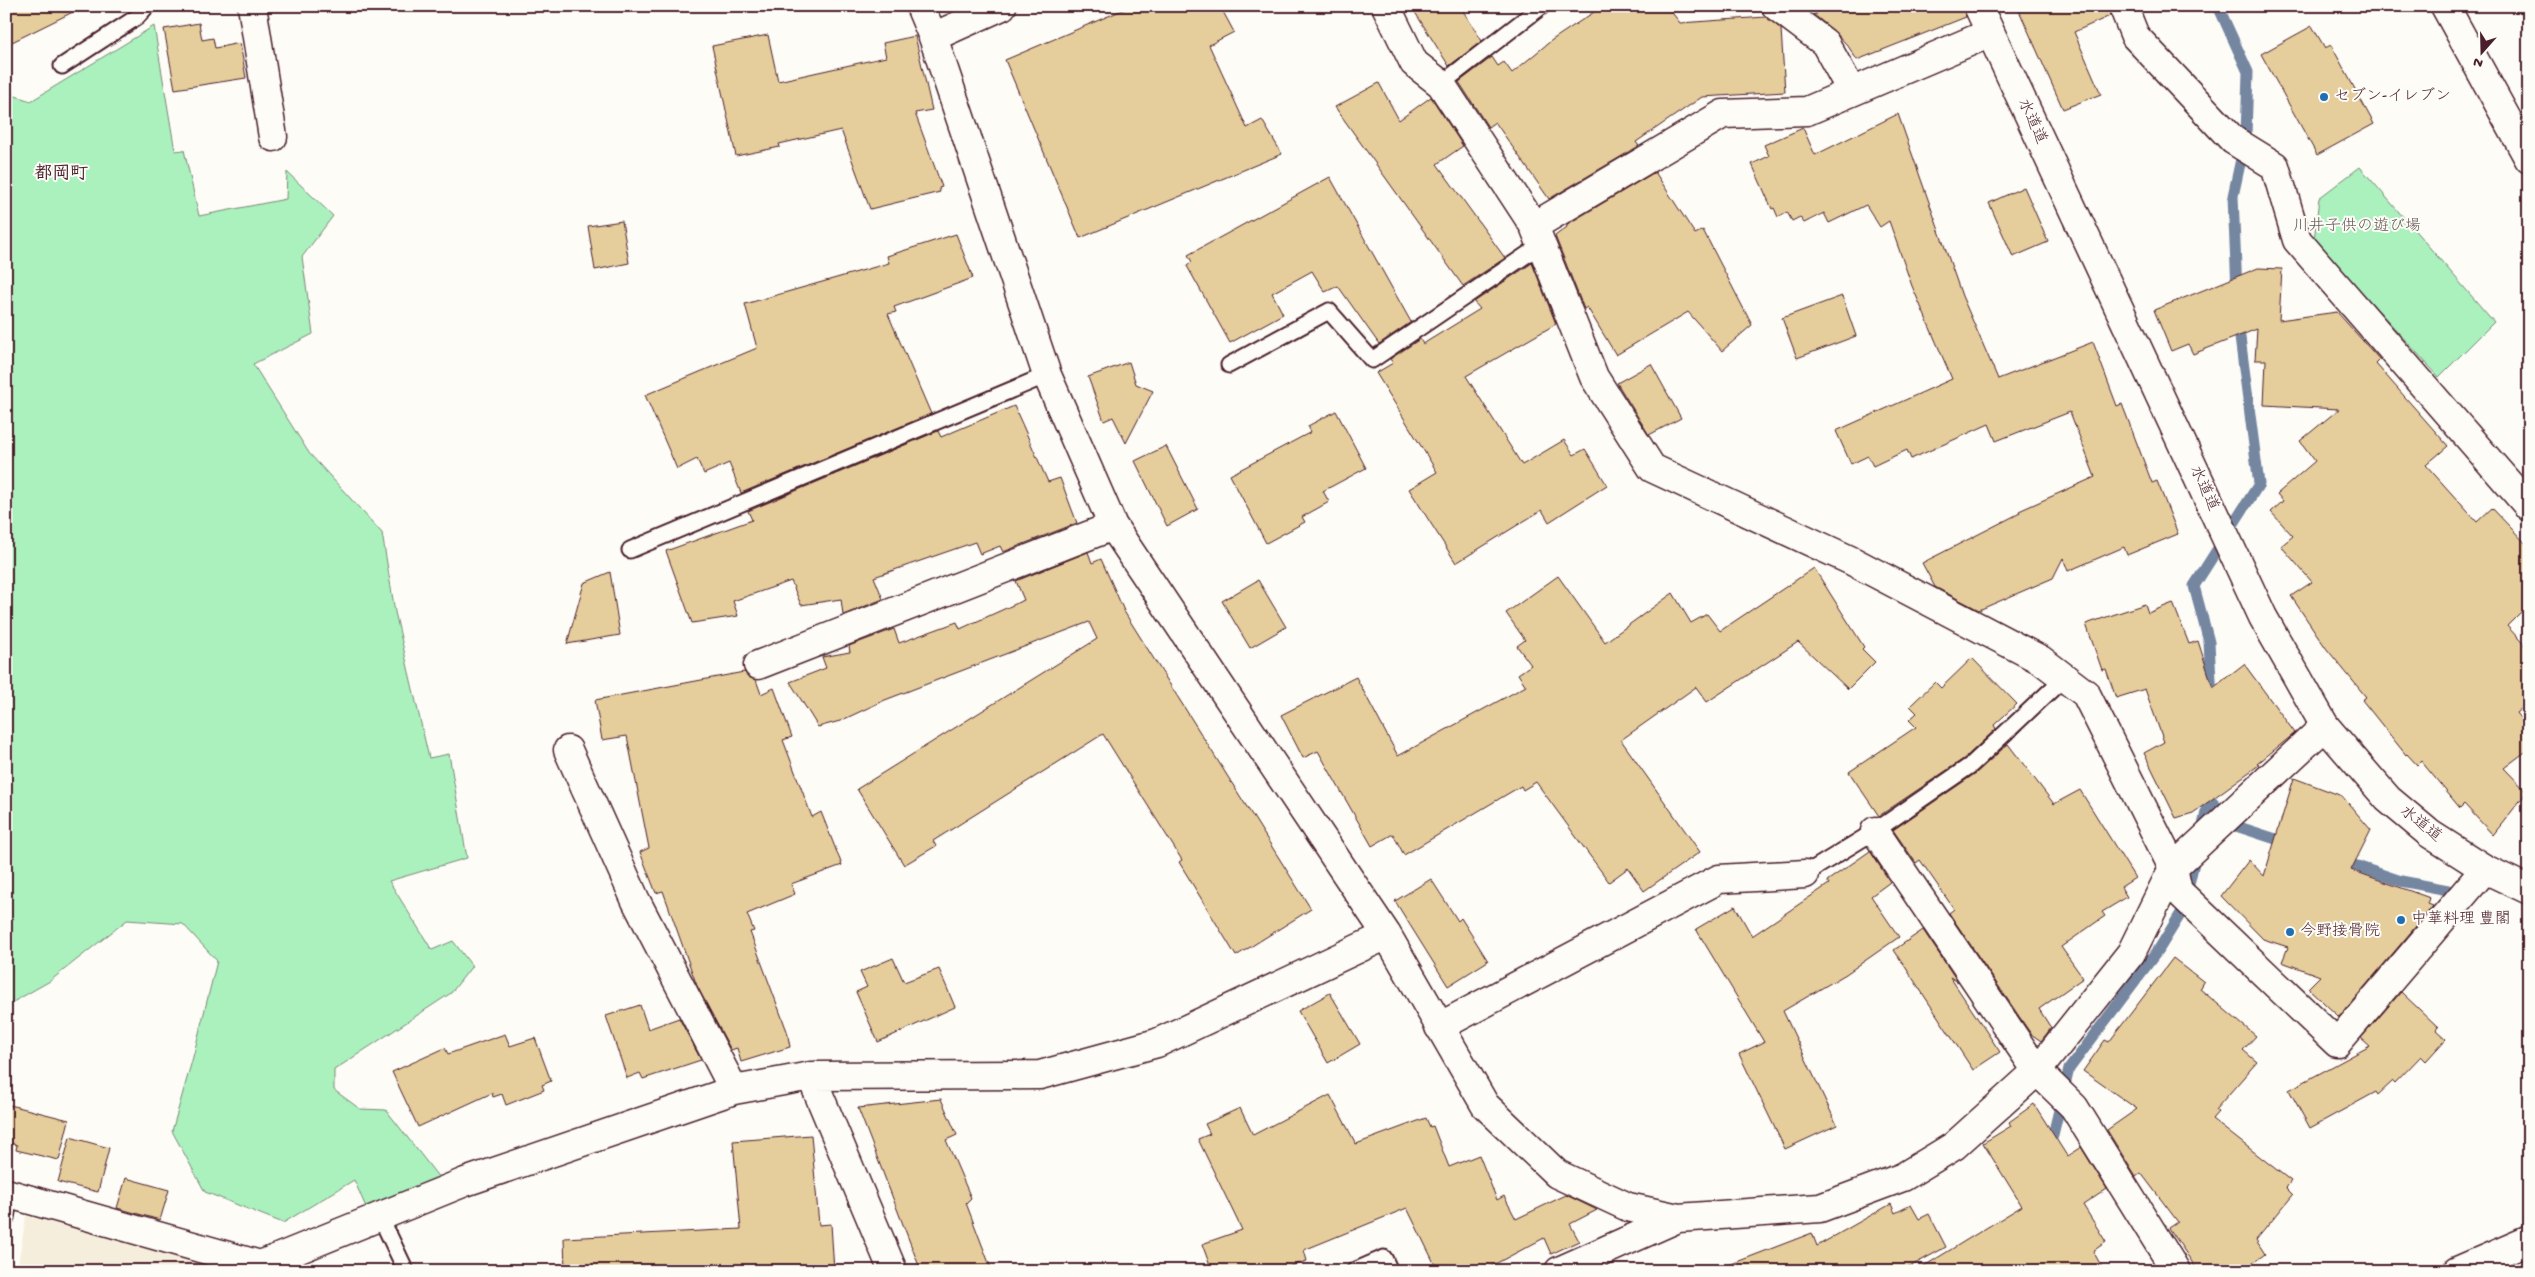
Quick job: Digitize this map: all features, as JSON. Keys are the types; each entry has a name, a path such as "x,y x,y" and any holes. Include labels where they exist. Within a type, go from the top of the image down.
{"main road":[{"path":"252,6 273,137"},
{"path":"920,6 933,37 1047,375 1113,526 1387,935 1484,1105 1557,1174 1628,1207 1678,1218 1820,1208 1903,1177 1954,1146 2037,1071 2130,953 2173,868 2325,726"},
{"path":"933,37 1002,6"},
{"path":"1386,6 1414,63 1441,84 1537,235 1594,377 1652,468 1852,560 2041,660 2086,694 2173,868 2178,891 2337,1043 2485,869"},
{"path":"1776,6 1825,43 1852,92"},
{"name":"水道道","path":"1978,6 2263,618 2325,726 2388,799 2430,834 2485,869 2529,890"},
{"path":"2123,6 2134,36 2234,140 2275,166 2297,240 2529,507"},
{"path":"2445,6 2529,159"},
{"path":"1537,235 1723,114 1807,110 1990,33"},
{"path":"758,665 1113,526"},
{"path":"568,750 636,901 734,1090"},
{"path":"1874,831 2037,1071 2074,1107 2176,1271"},
{"path":"1439,1027 1719,879 1805,874"},
{"path":"8,1202 260,1268 380,1216 465,1182 734,1090 812,1076 1040,1075 1157,1043 1387,935"},
{"path":"812,1076 893,1271"},
{"path":"1559,1271 1678,1218"},
{"path":"2457,1271 2529,1240"}],"lane":[{"path":"62,66 137,17 147,6"},
{"path":"1441,84 1542,6"},
{"path":"1229,365 1329,311 1372,360 1537,235"},
{"path":"630,550 1047,375"},
{"path":"1805,874 1874,831 1971,764 2064,678"},
{"path":"380,1216 406,1271"},
{"path":"1354,1271 1384,1258 1390,1271"}],"shaded area":[{"path":"26,1216 212,1262 220,1271 17,1271"}],"green space":[{"path":"154,26 175,151 184,150 199,216 286,199 287,172 333,216 302,257 313,334 253,364 309,453 382,533 395,612 429,758 449,754 467,858 389,881 432,950 453,941 472,966 451,993 334,1070 334,1090 360,1109 386,1110 440,1179 369,1214 354,1180 283,1223 205,1192 172,1131 217,961 183,924 127,920 50,981 6,1006 6,93 31,101"},
{"name":"川井子供の遊び場","path":"2360,167 2494,322 2439,377 2314,240 2319,198"}],"building":[{"path":"6,6 85,6 6,45"},
{"path":"1132,6 1220,6 1234,32 1209,45 1247,128 1262,120 1282,154 1080,238 1005,60"},
{"path":"1411,6 1460,6 1482,41 1449,66"},
{"path":"1603,6 1667,6 1680,23 1766,17 1781,29 1785,92 1702,97 1636,142 1639,146 1549,199 1495,122 1488,127 1459,82 1492,57 1498,66 1504,62 1512,73 1552,40"},
{"path":"1808,6 1963,6 1966,17 1857,60 1848,46 1834,31 1813,14 1817,14"},
{"path":"2017,6 2108,6 2110,16 2074,32 2101,94 2063,109"},
{"path":"199,23 202,40 213,38 215,48 240,43 246,78 175,89 164,29"},
{"path":"2312,26 2325,48 2331,45 2374,124 2317,155 2261,54"},
{"path":"768,35 778,81 886,57 883,43 915,36 932,110 915,113 942,187 939,188 940,192 870,209 841,130 779,144 780,147 736,156 712,46"},
{"path":"1379,83 1399,120 1431,97 1463,146 1437,164 1505,258 1463,286 1335,107"},
{"path":"1898,114 1962,296 1998,379 2093,342 2117,406 2122,404 2152,483 2157,481 2178,534 2127,555 2124,547 2068,571 2063,558 2053,578 1979,610 1935,587 1922,563 2020,513 2019,511 2095,477 2070,412 1996,441 1989,424 1911,459 1907,450 1873,466 1868,456 1851,464 1836,431 1952,379 1912,286 1889,221 1880,227 1866,205 1829,223 1824,213 1804,223 1800,217 1792,221 1787,212 1778,217 1774,208 1772,209 1752,164 1769,156 1764,145 1803,128 1815,155"},
{"path":"1655,172 1695,234 1703,230 1752,325 1722,351 1688,312 1616,355 1587,307 1584,309 1555,236 1567,227 1566,225"},
{"path":"1330,177 1411,322 1379,344 1338,286 1325,292 1312,271 1272,293 1283,314 1230,343 1187,266 1192,262 1188,255"},
{"path":"2024,187 2048,242 2013,257 1989,203"},
{"path":"622,221 629,263 595,270 588,226"},
{"path":"956,234 973,278 894,307 896,312 888,314 931,414 741,493 729,463 704,474 697,459 677,469 645,395 757,348 745,304 889,263 887,256"},
{"path":"1532,263 1556,324 1466,376 1522,465 1564,440 1574,455 1585,449 1607,485 1549,522 1542,510 1456,563 1409,489 1437,472 1376,373 1393,363 1390,359 1420,339 1423,344 1480,309 1474,302"},
{"path":"2258,268 2282,269 2279,320 2337,312 2380,360 2376,364 2448,446 2426,465 2477,522 2492,508 2529,547 2529,604 2507,626 2529,650 2529,702 2516,713 2529,729 2529,749 2504,768 2527,792 2493,835 2464,804 2460,808 2421,761 2417,765 2406,755 2362,700 2366,697 2326,648 2291,596 2312,582 2281,546 2293,536 2271,512 2283,501 2277,494 2315,461 2300,441 2339,409 2264,405 2266,360 2255,360 2257,329 2193,354 2188,344 2171,351 2154,310"},
{"path":"1842,296 1856,336 1797,358 1782,318"},
{"path":"1129,362 1136,384 1153,391 1126,443 1113,417 1104,421 1088,377"},
{"path":"1651,364 1681,418 1649,435 1617,383"},
{"path":"1014,406 1048,482 1060,478 1077,523 1003,552 1000,546 980,554 975,542 874,577 883,599 843,615 841,599 801,605 791,581 733,601 738,616 692,623 666,551 752,520 748,511 938,431 941,437"},
{"path":"1336,411 1366,468 1323,491 1329,502 1302,517 1305,522 1266,543 1230,475 1311,432 1308,426"},
{"path":"1166,446 1198,509 1167,526 1135,461"},
{"path":"1088,552 1092,563 1101,559 1125,613 1311,909 1236,956 1179,862 1182,860 1103,734 933,841 936,846 904,865 857,789 1097,639 1089,622 885,700 840,721 818,727 790,682 826,668 822,657 850,652 849,646 894,629 899,643 957,622 960,629 1024,600 1016,581"},
{"path":"1814,568 1864,647 1862,649 1875,662 1848,689 1798,642 1707,702 1696,687 1621,740 1700,852 1644,891 1628,868 1609,882 1536,782 1523,790 1521,786 1404,855 1393,834 1372,846 1318,751 1303,758 1281,715 1356,677 1398,756 1526,686 1518,674 1531,665 1517,646 1525,640 1506,613 1558,576 1605,642 1673,593 1691,623 1707,614 1720,631"},
{"path":"610,572 620,635 567,644 584,583"},
{"path":"1258,580 1286,627 1250,648 1222,601"},
{"path":"2173,603 2189,644 2198,641 2213,688 2244,664 2295,733 2257,764 2259,765 2193,813 2176,818 2144,753 2164,742 2145,689 2116,698 2106,669 2102,670 2086,624 2145,604 2148,613"},
{"path":"1972,658 2017,704 1994,725 1996,729 1965,758 1879,816 1849,772 1916,727 1909,720 1917,713 1910,706 1935,682 1941,688"},
{"path":"744,672 756,680 761,694 774,688 792,737 783,740 812,817 821,812 842,865 791,884 795,894 747,914 754,931 750,932 787,1031 790,1047 741,1062 737,1048 731,1050 697,986 663,891 656,893 640,852 649,848 627,736 602,740 595,700"},
{"path":"2008,744 2054,804 2080,790 2135,878 2121,887 2127,897 2102,912 2105,916 2061,947 2083,978 2039,1009 2051,1028 2041,1041 2031,1034 1949,913 1954,909 1920,860 1916,863 1893,830 1976,773"},
{"path":"2294,778 2342,796 2371,830 2351,870 2430,898 2428,904 2433,906 2339,1017 2308,988 2320,976 2282,962 2288,947 2263,939 2221,896 2249,860 2264,876"},
{"path":"1870,851 1890,882 1871,896 1899,937 1846,974 1783,1011 1837,1125 1785,1149 1739,1054 1764,1042 1696,929 1735,906 1752,936 1829,884 1827,881"},
{"path":"1431,879 1458,921 1461,918 1488,961 1448,986 1395,901"},
{"path":"1923,930 1958,982 1950,977 2000,1052 1973,1070 1894,950"},
{"path":"893,958 904,982 939,969 955,1007 878,1042 856,992 867,987 860,972"},
{"path":"2173,958 2204,982 2200,989 2256,1036 2243,1050 2257,1062 2215,1110 2218,1112 2212,1119 2291,1181 2286,1188 2293,1195 2256,1240 2265,1254 2242,1271 2198,1271 2169,1228 2178,1222 2141,1173 2136,1177 2107,1130 2137,1109 2083,1071 2105,1040 2109,1042"},
{"path":"2401,992 2438,1027 2436,1030 2446,1039 2426,1061 2421,1056 2395,1083 2393,1081 2378,1095 2376,1092 2310,1128 2289,1090 2370,1046 2361,1038"},
{"path":"1330,993 1360,1044 1328,1063 1298,1011"},
{"path":"640,1005 648,1029 679,1018 701,1060 643,1079 640,1073 627,1078 606,1016"},
{"path":"505,1034 510,1046 535,1038 551,1081 542,1085 544,1090 506,1105 502,1094 493,1097 492,1093 418,1127 392,1072 445,1048 448,1054"},
{"path":"1330,1095 1356,1144 1426,1118 1430,1127 1433,1126 1449,1167 1479,1155 1497,1200 1504,1196 1516,1219 1566,1195 1597,1210 1570,1224 1579,1241 1551,1254 1544,1238 1482,1271 1438,1271 1407,1208 1304,1250 1307,1261 1276,1271 1212,1271 1202,1244 1242,1230 1198,1139 1210,1134 1205,1124 1240,1108 1253,1135"},
{"path":"941,1099 957,1135 946,1140 971,1198 966,1203 992,1271 921,1271 858,1108"},
{"path":"6,1104 69,1120 59,1160 16,1150 17,1145 6,1142"},
{"path":"2034,1104 2067,1156 2081,1147 2107,1189 2083,1205 2106,1242 2093,1251 2104,1271 1916,1271 2022,1206 1983,1143 2011,1126 2009,1122"},
{"path":"811,1135 819,1225 831,1224 834,1271 565,1271 564,1238 741,1229 733,1141"},
{"path":"70,1137 109,1148 98,1192 58,1182"},
{"path":"126,1178 169,1190 160,1220 117,1208"},
{"path":"1891,1204 1895,1213 1911,1205 1919,1219 1929,1214 1946,1247 1902,1271 1721,1271 1721,1268 1812,1233 1817,1246"}],"waterway":[{"path":"2218,6 2248,72 2246,136 2233,196 2237,291"},
{"path":"2212,699 2209,642 2194,586 2259,484 2238,322"},
{"path":"2210,785 2209,799 2236,826 2288,843"},
{"path":"2201,834 2209,799"},
{"path":"2050,1147 2069,1069 2159,949 2183,910 2196,854"},
{"path":"2339,860 2401,881 2448,890"}],"place":[{"name":"セブン-イレブン","path":"2324,97"},
{"name":"中華料理 豊閣","path":"2401,920"},
{"name":"今野接骨院","path":"2290,932"}],"district":[{"name":"都岡町","path":"61,174"}]}
